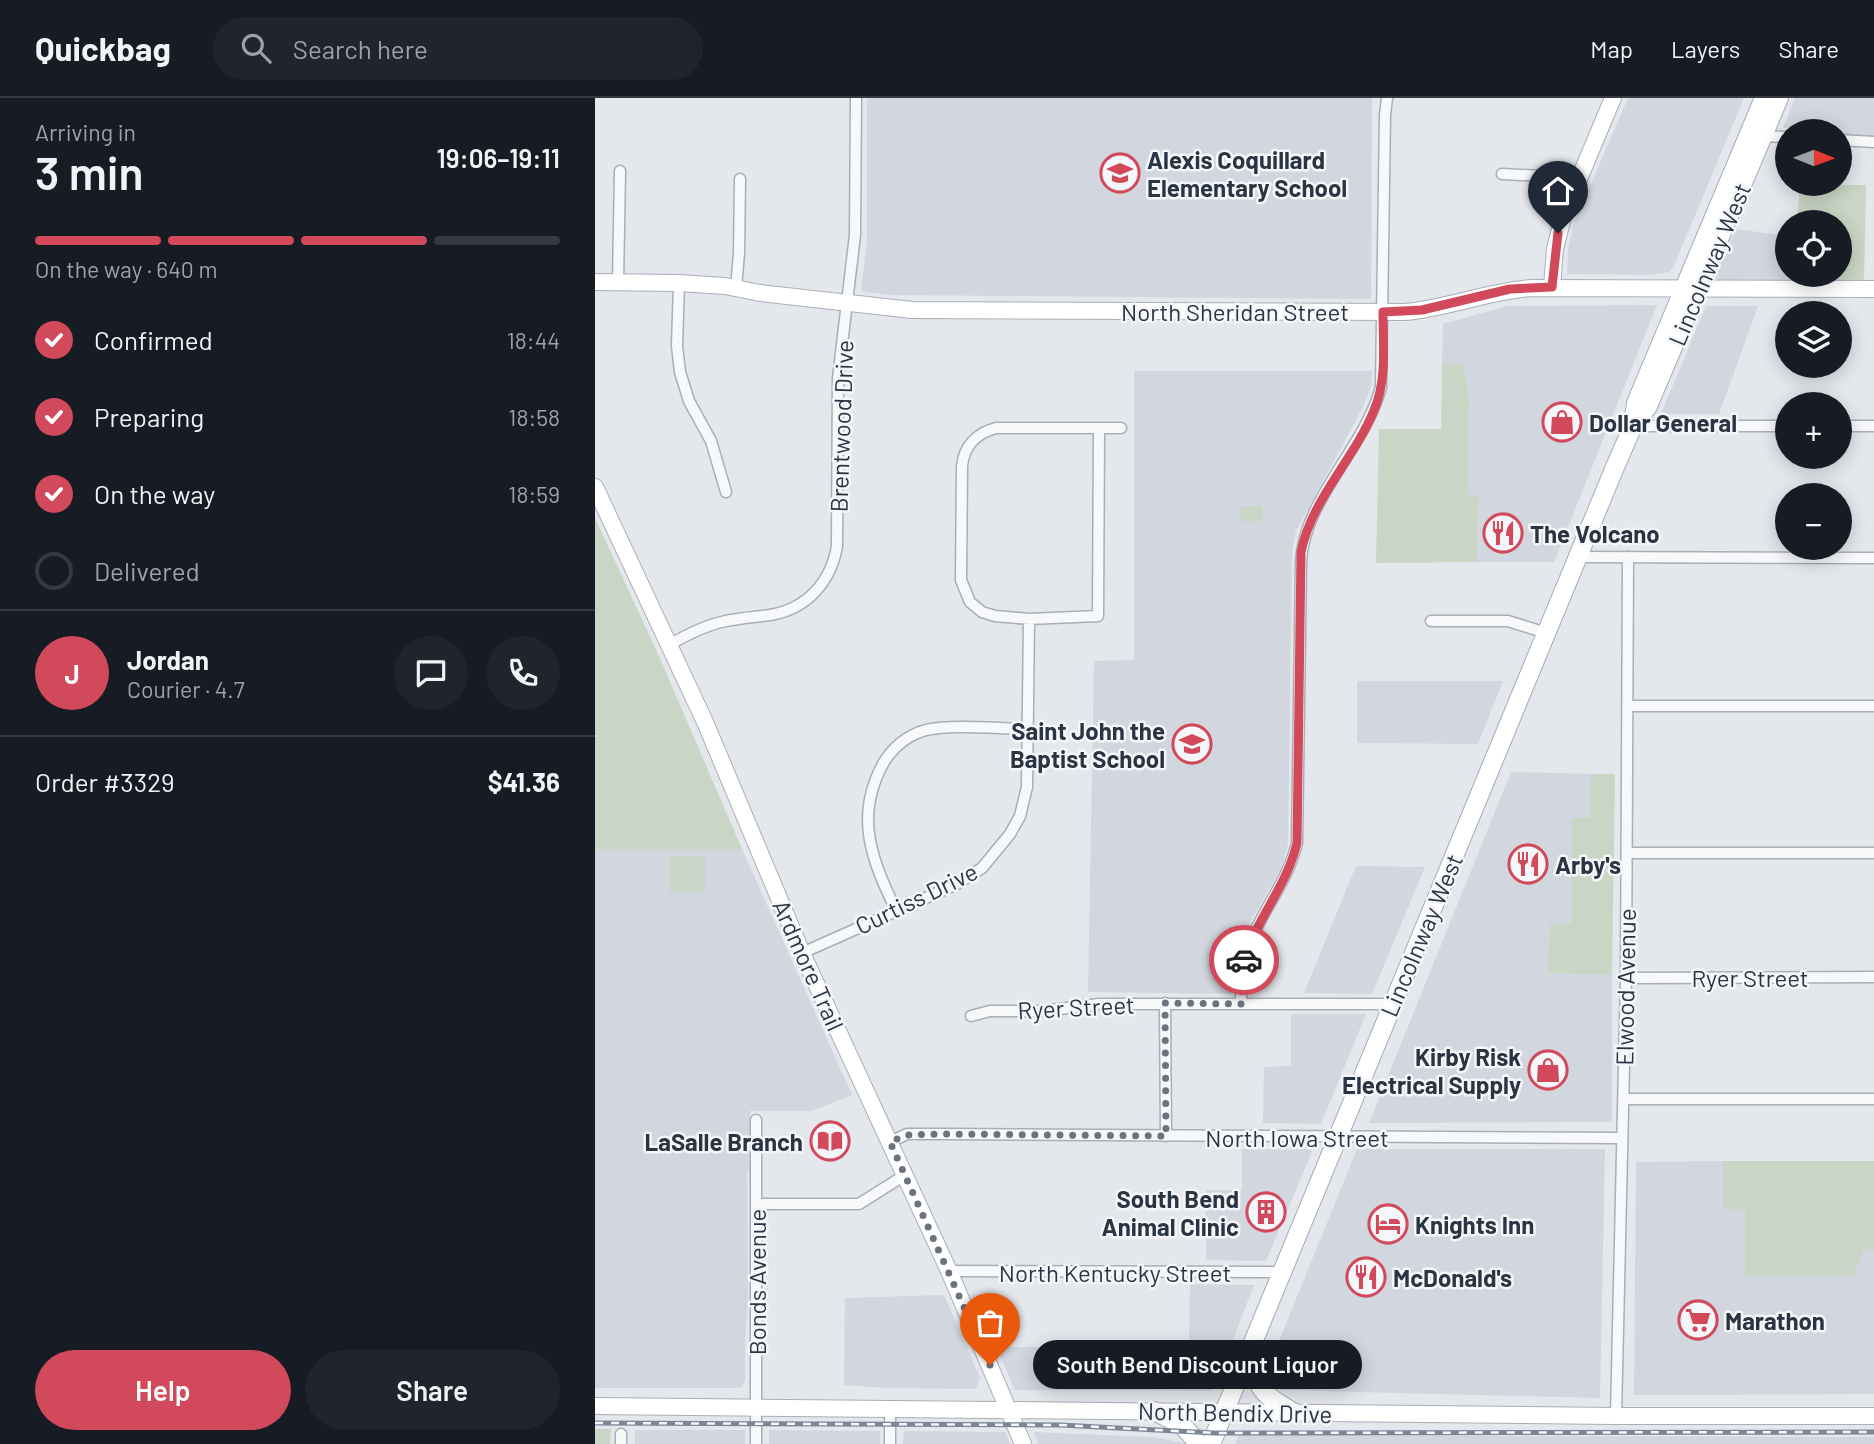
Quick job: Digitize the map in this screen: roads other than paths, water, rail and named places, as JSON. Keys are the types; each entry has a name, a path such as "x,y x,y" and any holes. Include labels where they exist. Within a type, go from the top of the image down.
{"main road":[{"name":"Lincolnway West","path":"1756,136 1764,98"},
{"name":"Lincolnway West","path":"1210,1444 1633,426 1649,406 1692,289 1756,136 1779,98"},
{"path":"1249,1351 1261,1389 1268,1398 1293,1412"},
{"path":"1154,1410 1182,1425 1199,1444"}],"street":[{"name":"Brentwood Drive","path":"671,644 716,623 776,614 799,605 814,594 831,571 837,546 838,378 856,211 856,98"},
{"path":"1241,1004 1242,970 1249,946 1288,872 1297,843 1303,541 1313,515 1374,409 1383,373 1387,98"},
{"path":"1552,287 1558,233 1613,98"},
{"path":"1756,136 1775,137"},
{"path":"1852,141 1874,142"},
{"path":"618,282 620,171"},
{"path":"1502,174 1543,176 1575,188"},
{"path":"736,288 740,179"},
{"name":"North Sheridan Street","path":"595,282 679,283 736,288 847,304 912,310 1383,312 1422,310 1510,289 1552,287 1874,289"},
{"path":"679,283 677,346 680,372 689,401 711,441 726,492"},
{"path":"1633,426 1775,426"},
{"path":"1852,426 1874,426"},
{"path":"1099,429 1098,616 1029,619 982,612 970,602 961,574 964,456 973,440 996,428 1121,428"},
{"name":"Ardmore Trail","path":"595,487 671,644 802,953 949,1271 1023,1444"},
{"path":"1578,557 1874,558"},
{"name":"Elwood Avenue","path":"1616,1416 1626,978 1628,557"},
{"name":"Curtiss Drive","path":"802,953 957,884 982,868 1010,834 1020,816 1027,787 1029,619"},
{"path":"1431,621 1508,621 1546,634"},
{"path":"1628,706 1874,706"},
{"path":"896,910 874,859 867,828 868,803 872,788 889,754 905,739 927,730 1029,729"},
{"path":"1627,853 1874,853"},
{"name":"Ryer Street","path":"1626,978 1874,977"},
{"path":"1165,1003 1166,1136"},
{"name":"Ryer Street","path":"971,1016 990,1011 1044,1011 1098,1004 1392,1004"},
{"path":"1624,1099 1874,1098"},
{"name":"Bonds Avenue","path":"756,1120 756,1444"},
{"name":"North Iowa Street","path":"890,1142 907,1135 943,1134 1622,1138"},
{"path":"756,1204 859,1204 905,1175"},
{"name":"North Kentucky Street","path":"949,1271 1281,1272"},
{"name":"North Bendix Drive","path":"595,1406 1874,1416"},
{"path":"890,1408 890,1444"}],"railway":[{"path":"595,1423 1060,1425 1215,1433 1874,1432"}],"place":[{"name":"Alexis Coquillard Elementary School","path":"1120,173"},
{"name":"Dollar General","path":"1562,422"},
{"name":"The Volcano","path":"1503,533"},
{"name":"Saint John the Baptist School","path":"1192,744"},
{"name":"Arby's","path":"1528,864"},
{"name":"Kirby Risk Electrical Supply","path":"1548,1070"},
{"name":"LaSalle Branch","path":"830,1141"},
{"name":"South Bend Animal Clinic","path":"1266,1212"},
{"name":"Knights Inn","path":"1388,1224"},
{"name":"McDonald's","path":"1366,1277"},
{"name":"Marathon","path":"1698,1320"},
{"name":"South Bend Discount Liquor","path":"990,1365"}]}
